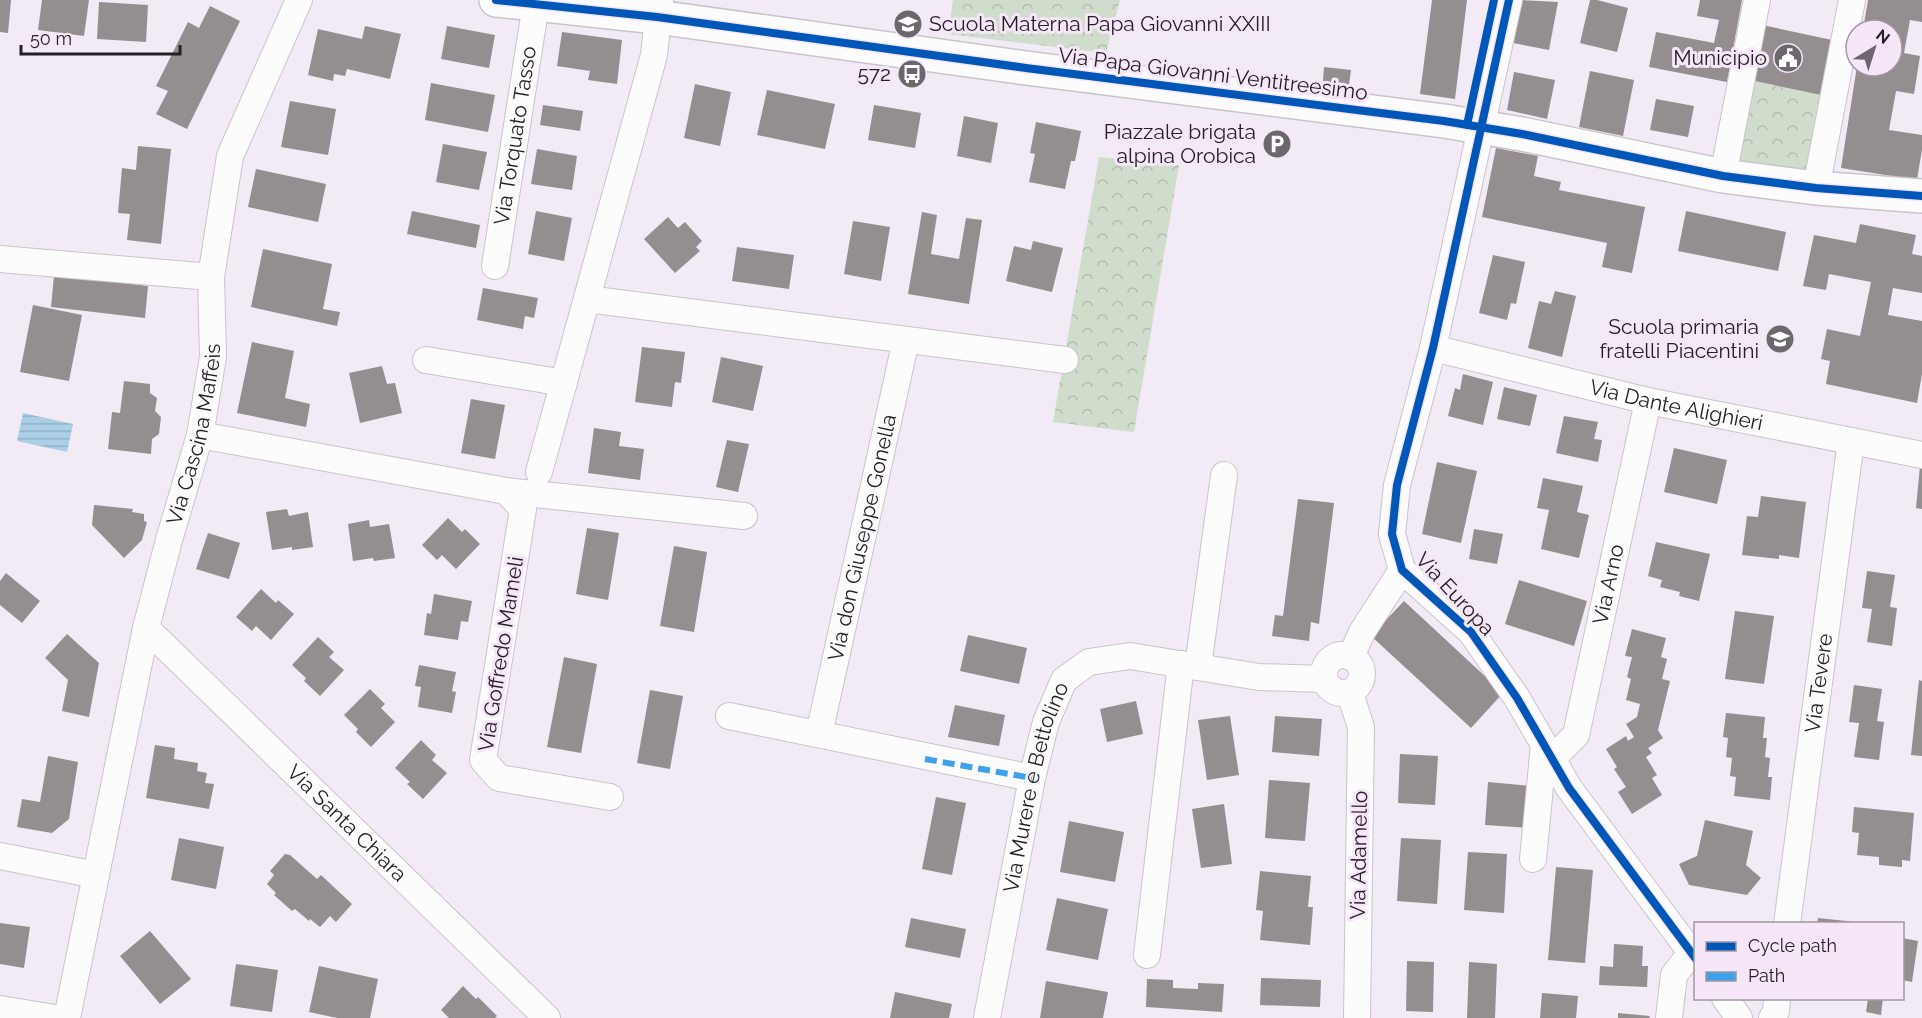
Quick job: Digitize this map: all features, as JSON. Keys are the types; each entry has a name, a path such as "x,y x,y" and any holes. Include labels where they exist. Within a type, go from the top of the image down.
{"street":[{"name":"Via Cascina Maffeis","path":"67,1018 146,628 200,435 213,357 211,278 230,156 299,0"},
{"name":"Via Papa Giovanni Ventitreesimo","path":"496,0 658,9 1026,68 1444,121 1723,176 1815,188 1922,196"},
{"name":"Via Europa","path":"1509,0 1433,348 1397,485 1392,534 1402,570 1471,632 1517,698 1569,788 1693,956"},
{"path":"1723,176 1757,0"},
{"path":"1815,188 1852,0"},
{"name":"Via Torquato Tasso","path":"495,266 536,4"},
{"path":"540,472 654,55 658,9"},
{"path":"0,259 211,278"},
{"path":"587,299 1065,360"},
{"name":"Via don Giuseppe Gonella","path":"819,734 906,340"},
{"name":"Via Dante Alighieri","path":"1433,348 1648,401 1922,455"},
{"path":"426,360 564,383"},
{"name":"Via Arno","path":"1548,752 1576,735 1648,401"},
{"path":"200,435 507,491 744,516"},
{"name":"Via Tevere","path":"1787,922 1851,441"},
{"path":"1147,955 1189,665 1224,475"},
{"name":"Via Goffredo Mameli","path":"507,491 523,509 483,760 498,778 610,797"},
{"path":"1351,657 1362,632 1402,570"},
{"name":"Via Santa Chiara","path":"146,628 547,1018"},
{"name":"Via Murere e Bettolino","path":"987,1018 1032,778 1046,722 1064,680 1089,662 1130,656 1259,677 1324,679 1334,692 1350,693"},
{"path":"1324,679 1326,665 1337,656 1351,657 1362,668 1361,683 1350,693"},
{"name":"Via Adamello","path":"1350,693 1362,727 1357,1018"},
{"path":"729,716 1032,778"},
{"path":"1533,859 1548,752"},
{"path":"0,856 96,875"},
{"path":"1669,1018 1674,975 1693,956"},
{"path":"1726,1000 1740,1018"},
{"path":"1772,1018 1776,1011 1777,1000"},
{"path":"0,1009 55,1018"}],"green space":[{"path":"953,0 1120,0 1106,53 948,34"},
{"path":"1750,80 1821,95 1806,169 1734,161"},
{"path":"1099,157 1179,165 1134,432 1053,422"}],"water":[{"path":"23,413 73,424 67,452 17,441"}],"building":[{"path":"0,0 11,0 8,33 0,32"},
{"path":"42,0 89,0 84,36 38,30"},
{"path":"1432,0 1467,0 1455,99 1420,94"},
{"path":"1520,0 1558,2 1549,50 1513,43"},
{"path":"1590,0 1628,8 1617,52 1580,43"},
{"path":"1700,0 1742,0 1727,82 1649,67 1656,32 1714,43 1719,20 1697,16"},
{"path":"1868,0 1922,0 1922,22 1910,20 1904,53 1904,18 1865,18"},
{"path":"99,2 148,5 146,42 97,39"},
{"path":"210,6 240,21 187,129 156,114 168,91 156,86 188,22 199,28"},
{"path":"1762,25 1832,40 1821,95 1750,80"},
{"path":"365,26 401,34 390,79 347,69 345,76 334,74 333,81 308,75 318,29 362,39"},
{"path":"447,26 495,35 489,68 441,59"},
{"path":"562,32 622,40 617,84 588,80 590,71 557,66"},
{"path":"1904,53 1920,56 1914,94 1896,91 1889,130 1922,135 1917,180 1841,168 1855,78 1904,78"},
{"path":"1324,67 1351,70 1349,85 1323,81"},
{"path":"1590,71 1634,80 1623,136 1579,127"},
{"path":"1514,72 1555,80 1547,119 1507,110"},
{"path":"431,83 495,95 488,132 425,120"},
{"path":"695,84 731,92 720,146 684,138"},
{"path":"767,90 835,104 825,149 757,135"},
{"path":"1656,99 1694,106 1688,137 1650,130"},
{"path":"290,101 336,109 328,155 281,147"},
{"path":"543,105 583,111 580,131 540,125"},
{"path":"874,105 921,113 915,148 868,140"},
{"path":"964,116 998,123 991,163 957,156"},
{"path":"1036,122 1081,131 1075,161 1071,161 1065,189 1029,182 1035,154 1030,153"},
{"path":"443,144 487,152 479,190 436,182"},
{"path":"138,146 171,149 161,244 127,240 130,214 118,213 122,168 136,170"},
{"path":"1496,148 1538,156 1534,176 1561,182 1559,190 1645,207 1632,273 1602,267 1607,243 1482,217"},
{"path":"537,149 577,156 572,190 531,184"},
{"path":"256,169 326,184 318,222 248,207"},
{"path":"412,211 480,225 476,248 407,234"},
{"path":"536,211 572,218 564,261 528,254"},
{"path":"1686,211 1786,232 1778,271 1678,251"},
{"path":"922,212 937,215 931,254 959,259 966,218 982,220 969,304 908,294"},
{"path":"668,217 678,228 685,222 702,241 696,247 700,251 675,273 644,239"},
{"path":"853,221 890,227 881,281 844,274"},
{"path":"1860,224 1916,235 1912,254 1922,256 1922,293 1893,288 1888,315 1922,321 1922,374 1917,403 1826,384 1830,361 1821,359 1827,329 1860,336 1871,282 1829,274 1826,290 1803,286 1814,235 1856,243"},
{"path":"1033,241 1063,248 1052,292 1006,281 1014,246 1031,250"},
{"path":"737,247 794,255 789,289 732,281"},
{"path":"263,249 332,264 323,309 340,312 337,326 251,307"},
{"path":"1493,255 1525,262 1516,304 1511,303 1507,320 1479,313"},
{"path":"54,275 148,286 145,318 51,307"},
{"path":"483,288 538,298 534,318 525,316 523,329 477,320"},
{"path":"1555,291 1576,296 1562,357 1528,348 1539,301 1551,304"},
{"path":"33,305 82,315 69,381 20,372"},
{"path":"252,342 294,351 285,398 310,404 306,427 237,413"},
{"path":"642,347 685,352 681,383 675,382 672,407 635,402"},
{"path":"721,357 763,366 753,411 712,402"},
{"path":"382,366 387,384 395,383 402,413 360,423 349,373"},
{"path":"1463,374 1493,382 1483,425 1448,416 1455,388 1460,390"},
{"path":"124,381 150,384 150,393 157,398 155,411 161,417 159,434 152,439 151,454 108,449 112,412 120,413"},
{"path":"1504,387 1537,395 1530,426 1497,419"},
{"path":"471,399 505,405 495,459 461,453"},
{"path":"1564,416 1598,422 1594,439 1602,440 1598,462 1556,453"},
{"path":"594,428 621,432 619,446 644,449 640,480 588,473"},
{"path":"727,440 749,444 738,492 716,487"},
{"path":"1674,448 1727,460 1717,504 1664,492"},
{"path":"1437,462 1477,471 1461,543 1422,534"},
{"path":"1920,466 1922,466 1922,509 1916,508"},
{"path":"1543,478 1583,486 1577,512 1589,515 1579,558 1541,549 1549,510 1537,508"},
{"path":"1761,496 1806,502 1799,558 1779,555 1779,559 1742,555 1747,516 1758,517"},
{"path":"1298,499 1334,503 1319,624 1311,622 1309,641 1272,636 1275,615 1283,616"},
{"path":"94,505 133,509 132,512 144,514 144,521 147,522 142,540 124,558 92,525"},
{"path":"287,509 289,516 308,512 313,547 272,550 266,512"},
{"path":"448,518 462,532 465,529 480,544 456,569 442,555 437,560 422,545"},
{"path":"369,520 370,527 389,524 395,558 353,561 348,524"},
{"path":"587,528 619,533 608,600 576,594"},
{"path":"1474,529 1503,534 1497,564 1469,559"},
{"path":"208,533 240,543 229,579 196,569"},
{"path":"1656,542 1710,554 1699,601 1679,596 1680,592 1660,587 1662,580 1648,576"},
{"path":"674,546 707,552 694,632 660,626"},
{"path":"1867,571 1895,575 1890,607 1897,608 1892,646 1867,642 1872,609 1862,608"},
{"path":"6,573 40,601 22,623 0,605 0,581"},
{"path":"1519,580 1587,601 1574,646 1505,624"},
{"path":"261,589 276,603 278,600 294,614 271,640 256,626 252,631 236,617"},
{"path":"434,594 472,601 468,622 461,621 458,640 424,635 427,613 431,614"},
{"path":"1404,601 1503,693 1471,728 1371,636"},
{"path":"1735,611 1774,616 1764,684 1725,679"},
{"path":"1632,629 1666,638 1661,657 1667,659 1662,679 1670,681 1658,730 1663,738 1648,748 1652,753 1646,757 1657,775 1652,778 1662,795 1632,814 1618,792 1626,787 1614,769 1617,767 1606,749 1626,736 1628,741 1634,737 1626,724 1637,717 1640,704 1626,700 1631,679 1627,677 1632,657 1625,656"},
{"path":"67,634 99,663 89,717 62,711 68,680 45,658"},
{"path":"968,635 1027,648 1019,684 960,671"},
{"path":"318,637 334,652 329,657 344,670 320,696 304,681 306,678 292,665"},
{"path":"564,657 597,664 581,753 547,747"},
{"path":"419,665 456,672 452,691 456,692 452,713 418,707 421,687 415,686"},
{"path":"1919,680 1922,681 1922,756 1911,755"},
{"path":"1854,685 1882,689 1877,721 1884,722 1879,760 1854,757 1859,723 1849,722"},
{"path":"370,689 385,704 381,708 395,722 371,747 344,715"},
{"path":"650,690 683,696 670,769 637,763"},
{"path":"1136,701 1143,734 1107,742 1100,709"},
{"path":"955,705 1005,715 999,746 948,737"},
{"path":"1726,713 1765,717 1763,738 1767,738 1765,757 1770,758 1768,777 1772,777 1770,800 1734,796 1736,777 1730,776 1732,758 1726,757 1728,738 1723,737"},
{"path":"1230,716 1239,775 1207,780 1198,720"},
{"path":"1275,716 1322,719 1319,756 1272,752"},
{"path":"421,740 436,755 432,760 447,773 423,799 407,784 410,782 395,768"},
{"path":"155,745 175,748 174,759 198,763 197,771 207,773 205,783 214,784 209,809 146,798"},
{"path":"1400,754 1438,756 1435,805 1398,803"},
{"path":"48,756 78,762 69,819 52,833 17,827 22,799 40,802"},
{"path":"1269,780 1310,783 1305,841 1265,838"},
{"path":"1488,782 1531,786 1528,828 1485,825"},
{"path":"936,797 966,803 952,875 922,869"},
{"path":"1224,804 1232,864 1201,868 1192,809"},
{"path":"1854,807 1914,813 1910,861 1902,860 1902,867 1879,865 1879,857 1857,855 1859,833 1852,832"},
{"path":"1705,820 1753,831 1746,865 1761,878 1747,895 1689,885 1679,864 1697,856"},
{"path":"1069,821 1124,832 1115,882 1060,872"},
{"path":"179,838 224,847 216,889 171,880"},
{"path":"1401,838 1441,840 1437,904 1397,901"},
{"path":"1468,852 1507,854 1504,913 1464,910"},
{"path":"285,854 290,855 317,879 321,875 352,904 336,922 330,916 320,927 295,909 292,911 274,895 276,893 267,884 274,875 270,871"},
{"path":"1556,867 1593,870 1585,963 1548,960"},
{"path":"1260,871 1311,876 1308,907 1313,907 1310,945 1260,940 1263,911 1256,910"},
{"path":"1057,898 1108,909 1098,960 1046,950"},
{"path":"911,918 966,929 960,958 905,947"},
{"path":"1818,918 1856,922 1817,922"},
{"path":"0,923 30,927 24,968 0,964"},
{"path":"150,931 191,979 160,1004 120,956"},
{"path":"1904,938 1918,941 1912,982 1904,980"},
{"path":"1614,944 1643,946 1642,966 1648,966 1647,987 1599,985 1600,966 1613,967"},
{"path":"1407,961 1434,962 1433,1012 1406,1011"},
{"path":"1469,962 1497,964 1495,1018 1467,1018"},
{"path":"236,964 278,970 272,1012 230,1006"},
{"path":"319,966 378,979 370,1018 337,1018 309,1012"},
{"path":"1261,978 1321,980 1320,1007 1260,1005"},
{"path":"1147,979 1173,980 1173,988 1198,989 1198,983 1224,984 1222,1012 1146,1007"},
{"path":"1046,981 1108,992 1103,1018 1040,1018"},
{"path":"463,986 497,1016 495,1018 449,1018 441,1010"},
{"path":"895,992 952,1004 949,1018 890,1018"},
{"path":"1542,993 1578,996 1576,1018 1540,1018"},
{"path":"1868,1000 1883,1000 1881,1015 1866,1012"},
{"path":"1618,1013 1650,1016 1649,1018 1618,1018"}],"marked path":[{"path":"925,759 1032,778"}],"cycle path":[{"path":"496,0 657,17 1026,68 1444,121 1522,134 1723,176 1816,188 1922,196"},
{"path":"1467,125 1494,0"},
{"path":"1509,0 1433,348 1397,485 1392,534 1402,570 1471,632 1517,698 1569,788 1694,956"}],"place":[{"name":"Scuola Materna Papa Giovanni XXIII","path":"908,24"},
{"name":"Municipio","path":"1788,58"},
{"name":"572","path":"912,74"},
{"name":"Piazzale brigata alpina Orobica","path":"1277,144"},
{"name":"Scuola primaria fratelli Piacentini","path":"1780,339"}]}
